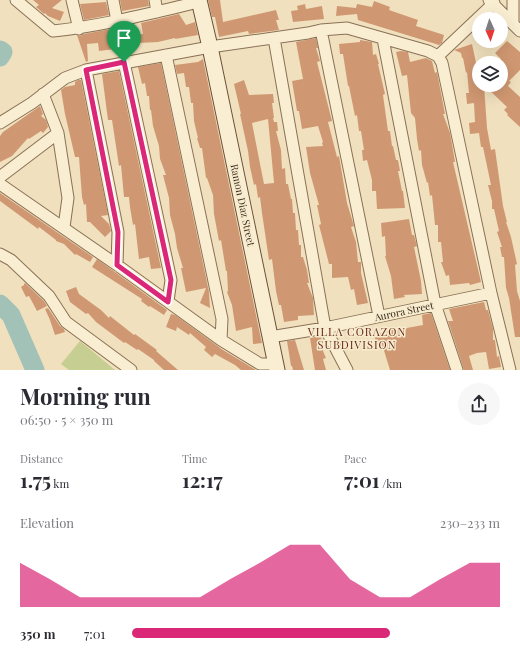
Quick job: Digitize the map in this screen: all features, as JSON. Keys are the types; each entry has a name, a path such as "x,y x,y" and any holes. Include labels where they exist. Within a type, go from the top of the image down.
{"street":[{"path":"16,0 53,31 79,29 199,1"},
{"path":"72,0 79,29"},
{"path":"113,0 117,21"},
{"path":"155,0 157,12"},
{"path":"513,0 516,27"},
{"name":"Ramon Diaz Street","path":"199,1 277,367"},
{"path":"438,56 491,2 516,27"},
{"path":"0,123 32,103 65,78 86,70 210,47 321,30 347,28 428,51 438,56 442,63 491,293 510,370"},
{"path":"321,30 379,316"},
{"path":"274,38 326,328 347,370"},
{"path":"383,39 435,304 457,370"},
{"path":"166,55 222,319 221,340"},
{"path":"124,62 171,280 168,302"},
{"path":"86,70 118,232 117,265"},
{"path":"44,94 58,133 68,198 64,227"},
{"path":"0,177 58,133"},
{"path":"0,184 64,227 221,340 260,364 277,367"},
{"path":"0,254 11,260 50,296 66,322 131,370"},
{"name":"Aurora Street","path":"270,337 326,328 491,293"}],"green space":[{"path":"80,341 115,370 69,370 61,364"}],"building":[{"path":"33,0 62,0 52,8 64,12 60,21 48,16 45,13 44,14 36,7 39,5"},
{"path":"120,0 148,0 149,6 122,11"},
{"path":"208,0 220,0 223,22 276,10 279,20 276,20 279,30 249,34 248,31 219,37 215,17 212,17"},
{"path":"374,1 390,7 389,10 418,20 416,26 444,35 442,43 439,45 358,20 357,14 336,16 337,6 356,8 357,4 372,7"},
{"path":"106,2 109,15 84,20 80,4"},
{"path":"305,4 306,9 322,6 324,19 293,22 291,11 298,10 297,6"},
{"path":"179,14 186,25 195,22 198,35 158,42 139,43 139,46 99,51 98,43 87,44 88,61 86,62 77,35 80,36 121,27 125,36 143,34 141,23"},
{"path":"316,38 318,48 316,48 320,61 317,62 332,121 328,122 337,157 339,156 347,203 354,226 351,227 356,242 358,262 361,262 361,273 368,303 357,305 354,289 351,290 348,277 332,278 332,264 329,264 319,225 321,224 317,205 319,205 310,173 306,147 323,146 323,142 318,126 302,129 299,111 297,111 292,81 303,79 296,42"},
{"path":"360,40 372,42 373,55 376,54 379,64 385,94 383,95 388,131 390,131 396,160 398,160 400,171 398,171 405,208 377,209 376,191 372,191 372,180 367,160 363,161 362,150 364,150 361,131 359,131 357,115 355,116 343,54 340,54 339,44 360,42"},
{"path":"508,42 520,52 520,70 509,81 511,82 508,86 508,56 498,56 495,53 500,48 508,48"},
{"path":"472,44 475,56 472,56 472,92 484,92 487,128 491,150 495,149 506,222 517,264 515,265 517,291 520,301 520,337 515,337 506,288 504,257 502,257 500,247 502,247 497,232 499,231 494,209 492,209 492,201 488,185 491,185 483,147 481,147 479,133 470,134 469,123 475,122 474,103 467,104 466,93 469,93 467,72 466,73 461,53 454,50"},
{"path":"396,52 408,52 410,62 426,58 432,61 435,73 437,72 445,114 443,114 450,133 452,144 455,162 453,162 481,282 470,285 469,283 450,285 449,275 446,276 441,262 443,262 441,242 438,242 438,225 435,225 432,195 430,196 428,182 427,183 422,165 421,150 419,151 415,118 411,113 407,75 402,76"},
{"path":"203,59 262,343 253,344 252,327 236,331 232,305 227,292 227,271 214,214 213,195 206,178 202,148 200,148 197,138 193,103 191,103 189,87 186,87 184,73 177,74 175,65 198,62"},
{"path":"161,63 209,292 210,308 200,303 206,288 186,292 181,268 183,268 177,248 170,215 169,198 163,175 166,175 160,159 159,146 150,110 149,96 147,96 145,83 142,84 138,67"},
{"path":"119,71 161,268 151,269 149,257 139,259 135,224 133,225 129,197 124,197 121,165 119,166 112,120 108,120 102,74"},
{"path":"81,80 108,215 101,216 109,224 111,231 105,237 90,222 87,222 86,204 84,205 82,197 79,157 75,157 65,114 61,90 65,87 75,85 75,82"},
{"path":"244,80 249,95 273,94 273,118 274,122 277,122 278,131 276,131 281,150 282,169 285,168 286,184 288,184 292,199 296,230 298,230 299,245 301,245 301,257 303,257 307,270 309,283 307,283 313,298 314,315 298,316 298,320 284,322 281,305 279,305 272,259 269,260 260,197 258,198 256,184 254,185 234,84","holes":["268,119 274,183 264,184 252,123"]},
{"path":"508,86 520,97 520,127 507,115 508,114 504,110 507,107 491,92 508,92"},
{"path":"40,106 43,114 41,116 46,120 48,127 43,133 41,131 29,139 28,138 12,156 0,162 0,136 3,132"},
{"path":"0,193 93,257 90,262 76,254 75,255 64,244 56,241 39,227 38,229 0,201"},
{"path":"409,219 412,235 414,235 417,246 414,247 422,294 404,295 405,297 394,299 391,276 385,256 385,236 382,237 381,223"},
{"path":"97,259 167,310 164,315 150,306 149,307 141,301 142,299 92,267"},
{"path":"25,283 44,301 47,306 37,311 29,296 26,297 21,287"},
{"path":"76,287 79,294 101,310 109,318 110,316 134,335 135,334 157,350 156,351 178,370 164,370 154,360 138,349 137,350 125,342 124,343 96,322 88,313 86,314 70,302 66,291"},
{"path":"484,302 486,310 488,310 493,329 493,340 495,340 497,357 499,356 501,367 489,369 486,352 469,356 473,370 464,370 448,321 453,321 449,309"},
{"path":"48,308 65,332 55,335 45,309"},
{"path":"431,313 450,370 390,370 382,344 377,345 374,335 396,329 423,325 422,315"},
{"path":"171,314 175,315 223,350 256,370 241,370 215,354 212,357 204,350 206,347 190,333 189,335 177,327 176,331 166,327"},
{"path":"321,336 323,351 326,358 323,359 326,370 315,370 310,338"},
{"path":"295,340 304,370 293,370 291,366 287,341"}],"waterway":[{"path":"0,50 3,52 0,57"},
{"path":"0,304 11,315 35,370"}],"district":[{"name":"VILLA CORAZON SUBDIVISION","path":"357,338"}],"route":[{"path":"124,62 171,280 168,302 117,265 118,232 86,70 124,62"}]}
